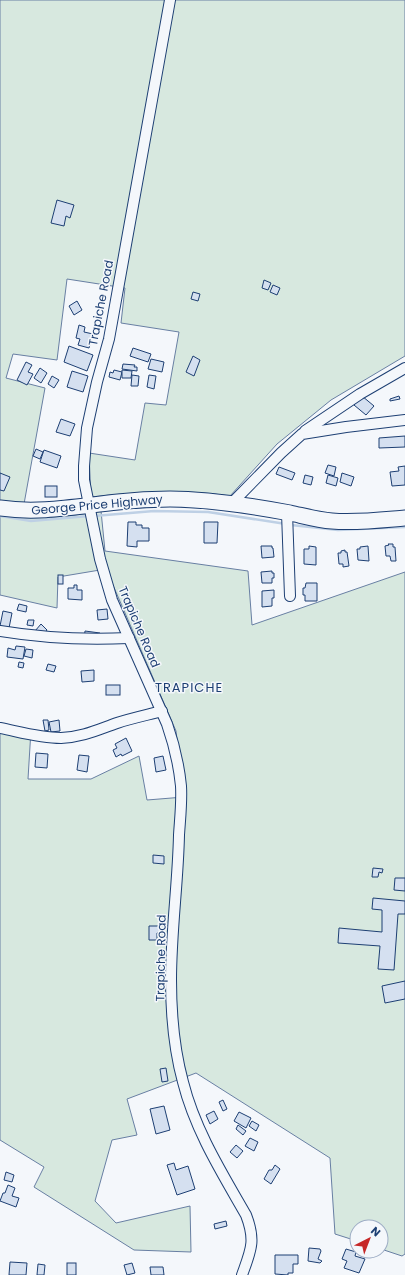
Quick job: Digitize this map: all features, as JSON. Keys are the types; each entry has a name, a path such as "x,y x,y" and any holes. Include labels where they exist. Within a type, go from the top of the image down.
{"highway":[{"name":"George Price Highway","path":"0,508 15,511 31,511 118,502 170,499 231,504 288,513"},
{"path":"288,513 344,514 405,509"},
{"path":"288,513 332,521 362,521 405,518"}],"street":[{"name":"Trapiche Road","path":"170,0 109,339 96,382 87,428 84,480 100,559 112,600 162,711 172,737 181,788 179,856 171,980 174,1035 183,1082 195,1118 212,1154 246,1215 250,1226 252,1244 242,1275"},
{"path":"231,504 281,453 302,434 360,394 405,368"},
{"path":"302,434 405,420"},
{"path":"288,513 290,596"},
{"path":"0,631 26,635 76,638 129,638"},
{"path":"0,728 60,738 77,736 96,731 116,723 162,711"}],"shaded area":[{"path":"0,0 405,0 405,356 331,400 277,444 230,496 195,492 160,492 91,497 89,453 135,460 145,403 166,405 179,332 121,323 125,288 67,279 57,360 13,354 6,378 45,388 24,504 0,502"},
{"path":"101,511 105,551 248,571 252,625 405,572 405,1254 402,1256 389,1252 389,1219 349,1219 349,1238 335,1234 330,1158 196,1073 127,1099 137,1135 112,1140 95,1201 116,1223 190,1206 191,1252 134,1250 34,1187 44,1167 0,1140 0,726 31,730 28,779 91,779 139,756 147,800 184,797 176,731 106,569 58,577 57,608 0,595 0,516 25,518 76,515"}],"building":[{"path":"57,200 74,205 70,218 66,216 64,226 51,223"},
{"path":"264,280 271,283 268,290 262,288"},
{"path":"273,285 280,288 277,295 270,292"},
{"path":"193,292 200,294 198,301 191,299"},
{"path":"77,301 82,310 74,315 69,306"},
{"path":"79,325 85,327 84,332 93,334 89,348 78,345 80,339 76,338"},
{"path":"69,346 93,355 87,371 64,362"},
{"path":"133,348 151,354 148,362 130,356"},
{"path":"193,356 200,360 194,376 186,372"},
{"path":"151,359 164,362 162,372 148,369"},
{"path":"26,362 32,365 28,372 33,374 27,385 17,380"},
{"path":"123,364 135,365 134,367 137,367 137,371 122,369"},
{"path":"40,368 47,373 41,383 34,378"},
{"path":"114,370 122,372 120,380 109,377 110,372 113,373"},
{"path":"122,370 132,371 131,378 122,378"},
{"path":"72,371 88,376 83,392 67,387"},
{"path":"132,375 139,376 138,386 131,386"},
{"path":"149,375 156,376 154,389 147,387"},
{"path":"52,376 59,380 54,388 48,384"},
{"path":"362,396 374,406 366,415 354,405"},
{"path":"399,396 400,399 390,401 390,399"},
{"path":"61,419 75,424 70,436 56,432"},
{"path":"405,436 405,447 379,448 379,438"},
{"path":"36,449 43,452 40,459 33,456"},
{"path":"44,450 61,456 57,468 40,462"},
{"path":"328,465 336,467 334,476 325,473"},
{"path":"405,466 405,485 392,486 390,472 399,471 398,467"},
{"path":"279,467 295,473 292,480 276,474"},
{"path":"0,473 10,477 4,491 0,490"},
{"path":"342,473 354,477 351,486 340,482"},
{"path":"305,475 313,477 311,485 303,483"},
{"path":"328,475 338,478 336,486 326,483"},
{"path":"45,486 57,486 57,497 45,497"},
{"path":"128,522 136,522 136,525 142,525 142,528 149,528 149,541 137,541 137,547 127,546"},
{"path":"204,522 218,522 217,543 204,543"},
{"path":"388,544 393,544 393,547 395,547 396,561 391,561 390,556 386,556 385,546 389,545"},
{"path":"261,546 272,546 274,557 262,558"},
{"path":"309,546 316,547 316,565 304,564 304,549 309,549"},
{"path":"368,546 369,561 358,560 357,549"},
{"path":"345,550 345,552 347,552 349,566 343,567 343,564 339,564 338,553"},
{"path":"272,571 272,573 274,573 274,578 272,578 272,583 262,583 261,572"},
{"path":"58,575 63,575 63,584 58,584"},
{"path":"306,583 317,583 317,601 305,601 303,588 305,588"},
{"path":"74,585 77,585 77,590 82,590 82,600 68,599 68,588 74,588"},
{"path":"274,590 272,606 262,607 262,591"},
{"path":"19,604 27,606 26,612 17,610"},
{"path":"107,609 108,619 98,620 97,610"},
{"path":"3,611 12,613 9,628 0,626"},
{"path":"28,620 34,620 33,626 27,625"},
{"path":"41,624 47,630 42,637 35,631"},
{"path":"85,631 100,633 99,643 84,641"},
{"path":"16,646 25,647 23,659 7,657 8,648 15,650"},
{"path":"26,649 33,650 32,658 24,656"},
{"path":"19,662 24,663 23,668 18,667"},
{"path":"48,664 56,666 54,672 46,670"},
{"path":"94,670 94,681 82,682 81,671"},
{"path":"106,685 120,685 120,695 106,695"},
{"path":"43,720 48,720 49,730 45,731"},
{"path":"59,720 60,731 51,732 49,722"},
{"path":"126,738 132,751 116,757 113,750 117,748 115,744"},
{"path":"36,753 48,754 47,768 35,767"},
{"path":"79,755 89,756 87,772 77,770"},
{"path":"163,756 166,770 156,772 154,758"},
{"path":"153,855 164,856 164,864 153,863"},
{"path":"373,868 383,869 382,873 379,872 378,877 372,877"},
{"path":"395,878 405,878 405,891 394,890"},
{"path":"373,898 405,901 405,914 398,914 394,970 378,969 380,946 338,943 339,928 382,932 382,910 372,909"},
{"path":"149,926 160,926 160,933 157,933 157,940 149,940"},
{"path":"405,981 405,999 385,1003 382,986"},
{"path":"166,1068 168,1081 162,1082 160,1069"},
{"path":"223,1100 227,1109 223,1111 219,1102"},
{"path":"164,1106 170,1130 156,1134 150,1109"},
{"path":"214,1111 218,1119 210,1124 206,1115"},
{"path":"239,1112 251,1118 246,1128 234,1121"},
{"path":"252,1121 259,1125 256,1131 249,1126"},
{"path":"238,1125 246,1131 243,1135 236,1129"},
{"path":"250,1138 258,1142 254,1151 245,1146"},
{"path":"236,1145 243,1151 237,1158 230,1152"},
{"path":"174,1163 176,1170 188,1166 195,1189 177,1195 167,1165"},
{"path":"275,1165 280,1169 271,1184 264,1179 269,1170 272,1170"},
{"path":"6,1172 14,1175 12,1182 4,1180"},
{"path":"8,1185 15,1188 12,1196 19,1198 16,1207 0,1201"},
{"path":"226,1221 227,1226 215,1229 214,1224"},
{"path":"309,1248 320,1249 321,1251 318,1259 322,1261 320,1263 308,1261"},
{"path":"346,1249 349,1250 349,1259 365,1259 359,1273 344,1268 347,1261 342,1259"},
{"path":"275,1255 298,1255 298,1264 293,1264 293,1273 288,1273 288,1275 275,1274"},
{"path":"10,1262 27,1263 26,1275 9,1275"},
{"path":"67,1263 76,1263 76,1275 67,1275"},
{"path":"132,1263 135,1273 127,1275 124,1265"},
{"path":"38,1264 45,1265 44,1275 37,1275"},
{"path":"150,1267 163,1267 164,1275 151,1275"}],"waterway":[{"path":"94,516 154,511 208,512 286,524"},
{"path":"0,516 31,521 89,516"},
{"path":"291,525 338,530 405,527"}],"district":[{"name":"TRAPICHE","path":"189,687"}]}
